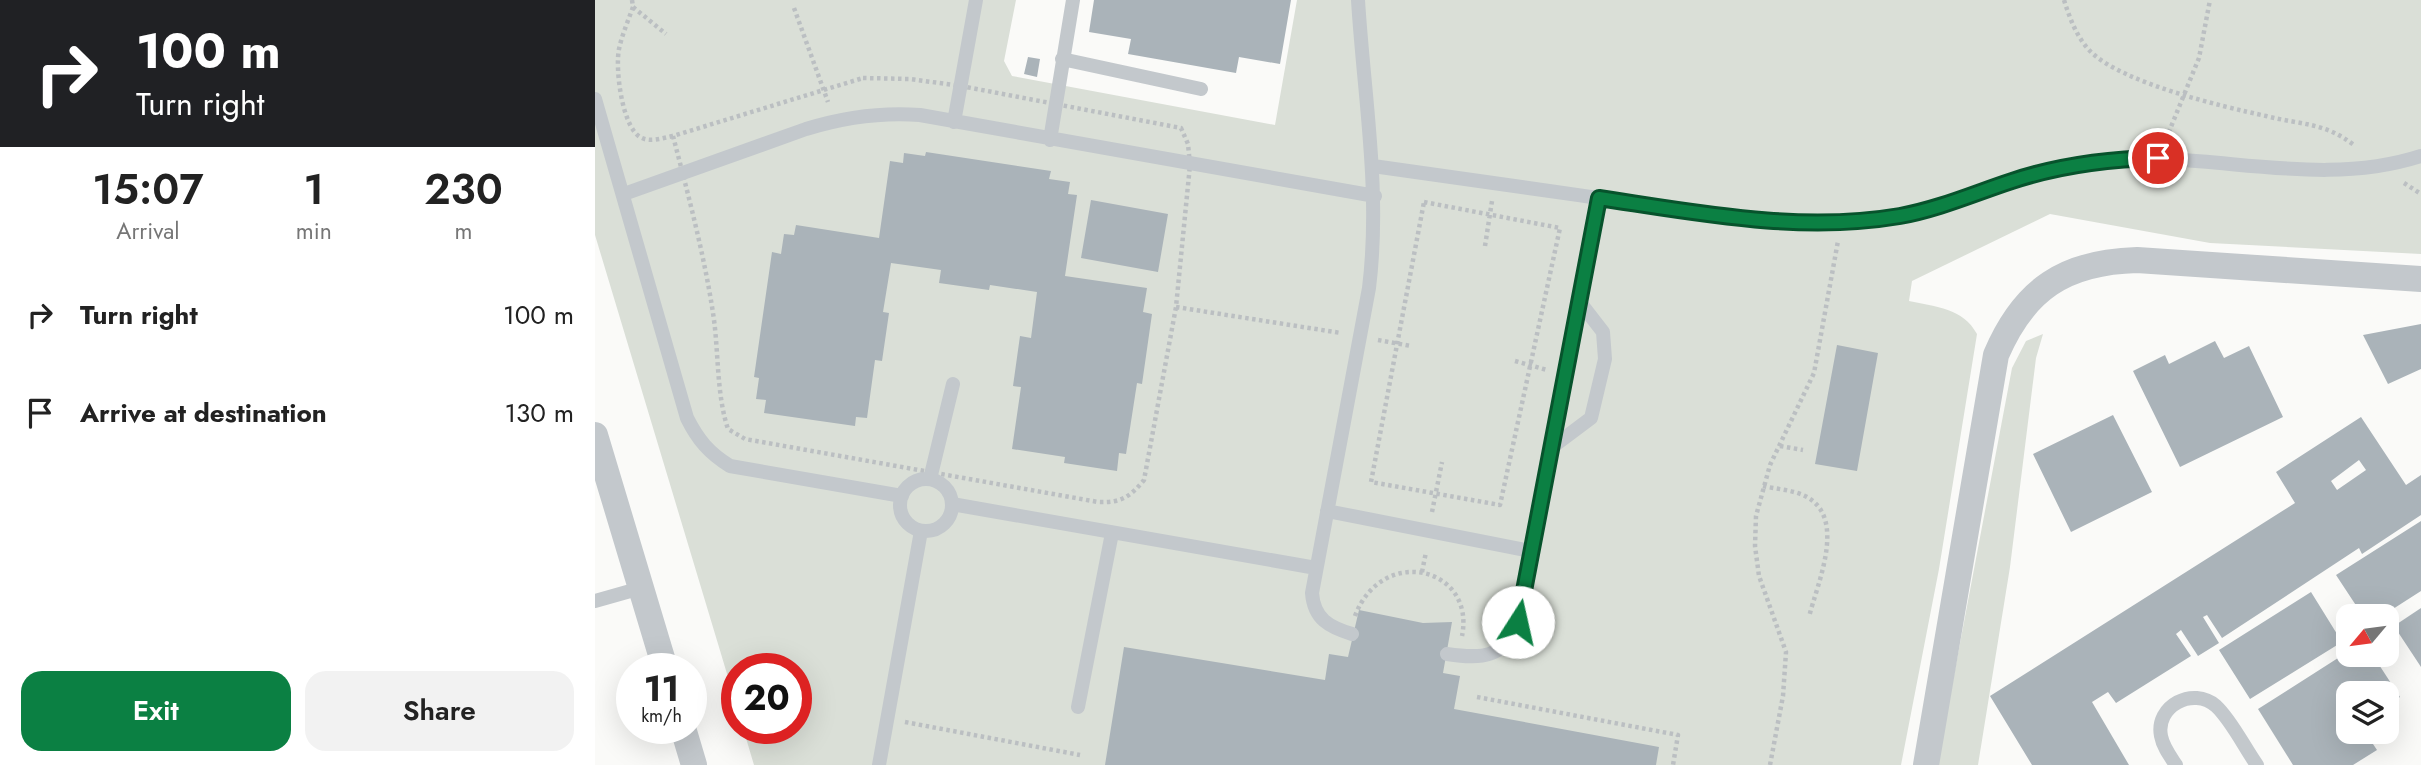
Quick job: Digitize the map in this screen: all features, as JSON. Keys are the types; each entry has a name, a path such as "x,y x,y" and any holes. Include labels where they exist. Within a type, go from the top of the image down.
{"street":[{"path":"1926,765 1996,355 2008,327 2026,302 2067,273 2106,261 2137,260 2421,279"},
{"path":"595,435 660,653"},
{"path":"688,744 694,765"}],"lane":[{"path":"954,122 976,0"},
{"path":"1050,140 1073,0"},
{"path":"1351,634 1328,625 1318,617 1312,593 1375,240 1373,166 1358,0"},
{"path":"1062,60 1201,89"},
{"path":"595,99 687,418 696,438 711,454 730,466 902,496"},
{"path":"624,194 837,120 888,112 1375,196"},
{"path":"1373,166 1732,218 1841,221 1902,216 1938,207 2010,181 2081,163 2158,158 2327,171 2377,167 2421,156"},
{"path":"1452,655 1490,655 1503,648 1518,622 1599,198"},
{"path":"1551,448 1591,418 1605,359 1603,332 1579,301"},
{"path":"931,475 953,384"},
{"path":"931,475 946,488 952,505 946,522 930,531 921,531 904,518 902,496 913,483 931,475"},
{"path":"952,505 1316,568"},
{"path":"1327,511 1531,551"},
{"path":"879,765 921,531"},
{"path":"1078,707 1112,533"},
{"path":"595,601 641,588"},
{"path":"2176,765 2164,747 2161,721 2167,709 2178,701 2191,698 2204,699 2216,706 2257,765"}],"path":[{"path":"632,0 633,7 618,50 618,79 630,128 642,138 653,141 863,78 910,79 961,86 1181,128 1188,144 1190,164 1176,307 1144,480 1131,495 1117,503 1098,502 931,475 745,439 728,429 723,414 713,314 673,136"},
{"path":"2064,0 2073,28 2090,51 2113,69 2267,117 2337,131 2377,167 2421,194"},
{"path":"2158,158 2202,45 2210,0"},
{"path":"633,7 666,34"},
{"path":"794,8 821,89 837,120"},
{"path":"1485,246 1495,183"},
{"path":"1424,202 1560,228 1500,505 1371,482 1397,343 1424,202"},
{"path":"1770,765 1786,665 1781,633 1768,606 1759,576 1755,546 1756,516 1763,486 1814,373 1841,221"},
{"path":"1176,307 1411,346"},
{"path":"1515,362 1565,375"},
{"path":"1780,446 1803,450"},
{"path":"1763,486 1803,495 1817,506 1826,523 1828,538 1809,617"},
{"path":"1351,634 1361,601 1376,583 1398,572 1422,572 1443,581 1458,598 1465,620 1452,655"},
{"path":"1477,697 1678,736 1673,765"},
{"path":"887,719 1080,755"}],"shaded area":[{"path":"595,0 1016,0 1004,61 1012,76 1275,125 1297,0 2421,0 2421,254 2210,243 2050,214 1912,281 1909,301 1948,310 1964,319 1977,334 1939,569 1901,765 754,765 748,744 812,744 812,653 721,654 595,235"},
{"path":"2043,334 2036,358 2010,567 1978,765 1937,765 2012,368 2026,341"}],"building":[{"path":"1094,0 1291,0 1280,64 1239,57 1236,73 1128,54 1131,39 1089,32"},
{"path":"1028,57 1040,59 1037,77 1024,74"},
{"path":"926,152 1051,171 1049,179 1070,182 1068,194 1077,195 1065,276 1147,288 1143,312 1152,314 1142,384 1137,383 1126,454 1119,453 1117,471 1064,463 1065,457 1012,449 1021,387 1013,386 1020,336 1031,338 1037,292 990,285 989,290 939,283 941,270 891,263 883,312 889,313 882,361 875,360 867,418 856,417 855,426 764,413 766,400 756,399 759,378 754,377 772,252 781,254 784,234 794,235 796,225 879,238 890,161 903,163 904,153 925,156"},
{"path":"1091,200 1168,214 1158,272 1081,258"},
{"path":"2421,324 2421,369 2388,384 2363,335"},
{"path":"2215,341 2224,358 2249,346 2283,417 2180,467 2133,371 2165,355 2169,364"},
{"path":"1837,345 1878,353 1857,471 1815,464"},
{"path":"2113,415 2152,492 2071,532 2033,454"},
{"path":"2361,417 2406,485 2421,475 2421,515 2362,554 2359,548 2222,638 2207,615 2203,617 2219,643 2198,656 2181,630 2176,634 2191,656 2116,703 2108,692 2092,702 2129,765 2032,765 1990,696 2295,503 2276,472","holes":["2359,460 2366,470 2337,490 2331,481"]},
{"path":"2421,521 2421,591 2399,605 2355,604 2336,575"},
{"path":"2311,592 2336,632 2336,646 2250,699 2219,650"},
{"path":"2421,608 2421,667 2399,634 2399,623"},
{"path":"1359,610 1423,623 1452,622 1443,673 1460,676 1454,709 1659,747 1656,765 1105,765 1124,647 1325,680 1329,654 1348,657"},
{"path":"2336,659 2336,667 2380,667 2390,681 2336,681 2336,744 2373,744 2377,750 2353,765 2293,765 2258,709"}],"route":[{"path":"1518,622 1599,198 1732,218 1864,221 1902,216 1938,207 2010,181 2081,163 2158,158"}]}
